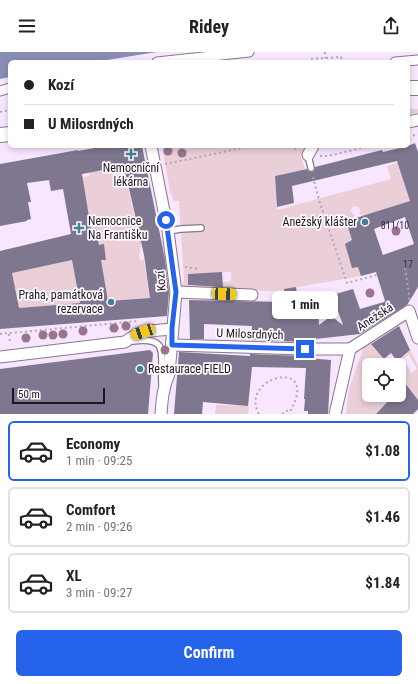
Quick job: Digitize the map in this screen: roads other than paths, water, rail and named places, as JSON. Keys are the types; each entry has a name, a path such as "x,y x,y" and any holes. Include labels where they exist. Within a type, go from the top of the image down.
{"street":[{"path":"176,60 250,52"},
{"name":"Kozí","path":"151,148 168,231 176,292 169,374 163,394 161,414"},
{"path":"176,292 252,295"},
{"name":"Anežská","path":"350,349 409,311 418,338"},
{"path":"0,357 125,342 134,335 143,332 172,328"},
{"name":"U Milosrdných","path":"172,345 252,348 350,349"},
{"path":"335,414 350,349"}],"lane":[{"path":"310,150 311,168"},
{"path":"168,231 201,228"},
{"path":"125,342 151,340 157,342 161,348 163,394"}],"water":[{"path":"0,52 157,52 107,60 8,60 8,77 0,79"}],"place":[{"name":"Nemocniční lékárna","path":"131,154"},
{"name":"Anežský klášter","path":"365,222"},
{"name":"Nemocnice Na Františku","path":"79,228"},
{"name":"Praha, památková rezervace","path":"111,302"},
{"name":"Restaurace FIELD","path":"140,369"}]}
